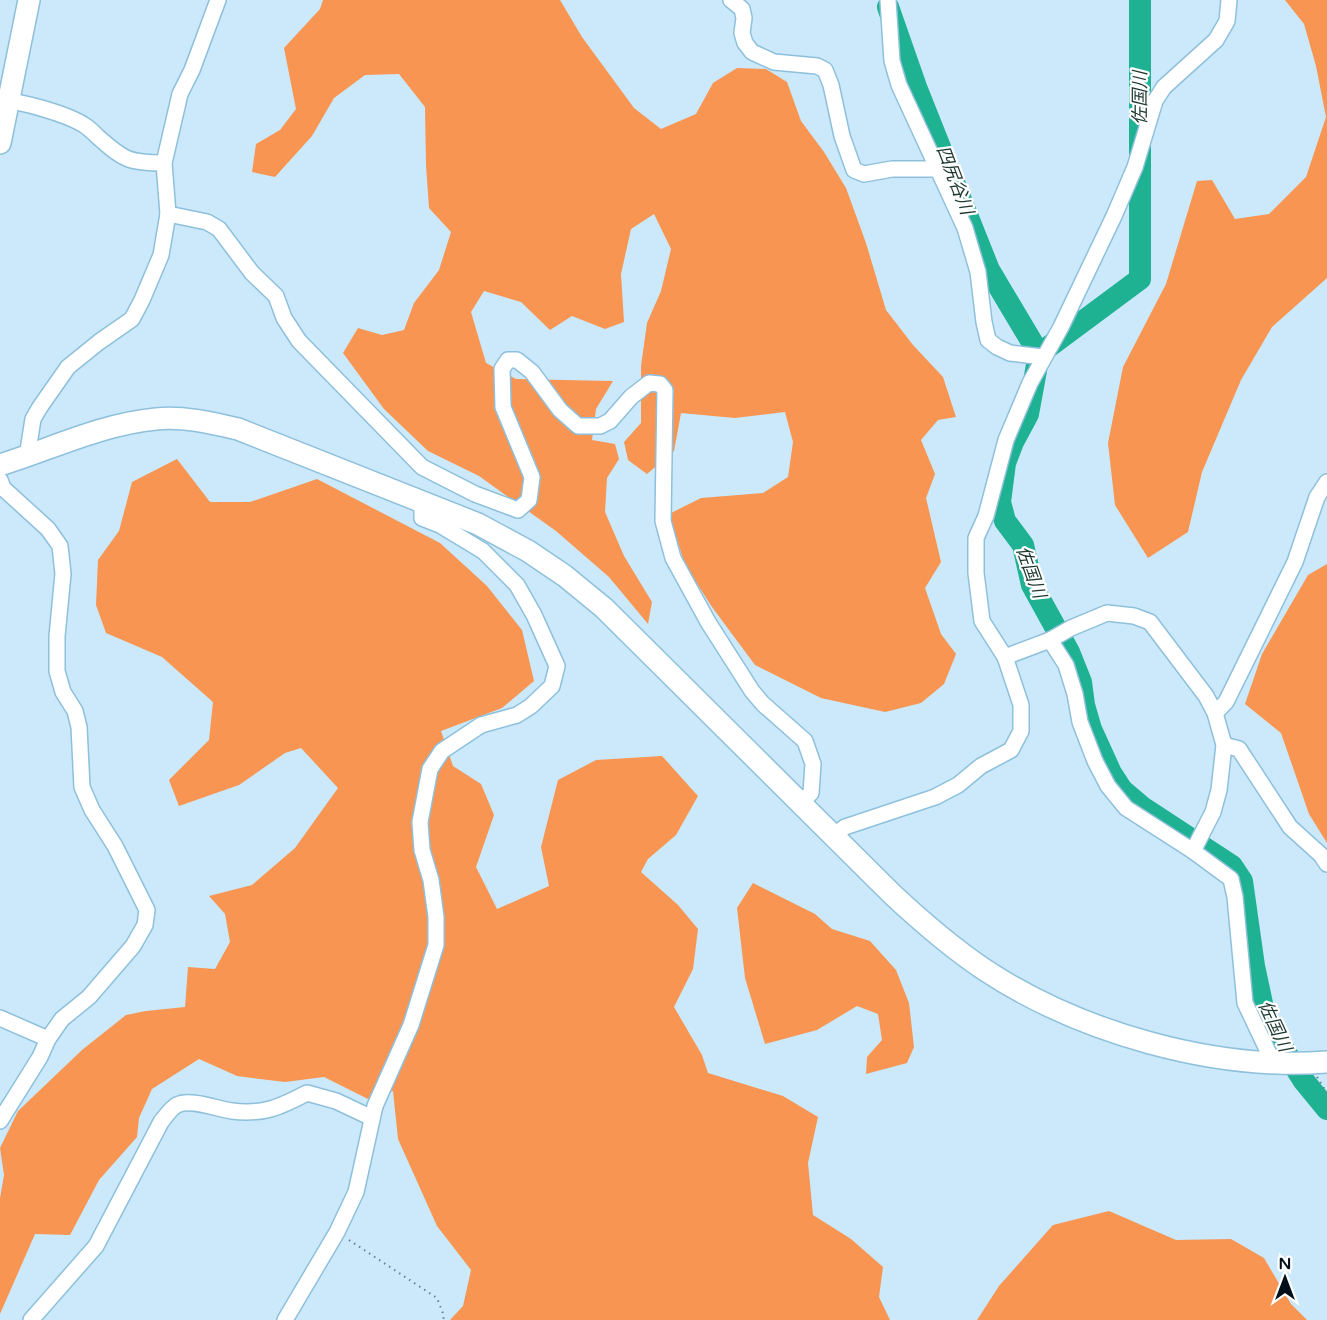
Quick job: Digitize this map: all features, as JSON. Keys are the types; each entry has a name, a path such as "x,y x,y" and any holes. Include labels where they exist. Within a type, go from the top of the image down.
{"street":[{"path":"0,144 5,100 29,0"},
{"path":"27,457 33,419 68,367 132,319 161,255 168,214 164,164 180,94 192,70 218,0"},
{"path":"731,0 741,9 744,18 742,33 745,43 752,52 774,62 817,66 825,70 831,85 842,136 854,170 864,174 892,169 939,169"},
{"path":"888,0 892,61 897,77 965,228 978,272 988,340 1010,353 1043,357"},
{"path":"833,836 845,827 935,797 958,785 981,766 1011,750 1021,731 1021,705 1005,657 982,621 976,573 976,538 989,508 999,458 1006,440 1043,357 1061,327 1118,206 1135,167 1155,101 1164,87 1216,40 1227,21 1229,0"},
{"path":"5,100 58,114 85,125 122,158 138,164 164,164"},
{"path":"168,214 207,222 219,229 252,273 276,296 284,318 298,341 422,466 475,494 518,510 529,500 532,477 503,407 502,369 508,360 518,360 532,372 560,410 578,426 600,426 610,421 631,397 649,383 660,384 665,390 663,521 666,538 708,622 752,691 763,704 805,741 813,764 812,783 811,793 800,804"},
{"path":"0,465 110,428 157,419 205,421 238,429 478,524 566,576 604,608 893,896 942,938 986,970 1030,996 1089,1023 1140,1041 1206,1056 1273,1062 1327,1062"},
{"path":"0,480 3,488 48,530 60,546 63,573 57,636 57,671 63,692 75,711 79,727 82,787 92,810 115,846 147,910 145,925 132,946 89,997 62,1019 0,1121"},
{"path":"1215,713 1226,702 1284,585 1295,562 1317,497 1327,482"},
{"path":"285,1320 337,1232 356,1192 372,1118 411,1025 436,945 436,917 431,880 422,850 420,822 430,769 442,751 481,725 517,715 531,706 552,686 557,666 534,615 517,585 483,551 440,525 422,518 422,501"},
{"path":"1005,657 1050,640 1071,628 1107,613 1134,616 1150,622 1206,696 1215,713 1224,745 1219,790 1213,812 1193,850"},
{"path":"1050,640 1066,665 1075,694 1080,722 1095,761 1108,786 1126,808 1193,850 1231,879 1235,897 1245,1003 1273,1062"},
{"path":"1224,745 1239,749 1290,827 1321,855 1327,864"},
{"path":"0,1018 48,1039"},
{"path":"31,1320 96,1246 161,1122 176,1105 187,1103 233,1111 262,1111 277,1108 307,1093 336,1101 372,1118"}],"path":[{"path":"337,1232 437,1298 444,1316 443,1320"}],"shaded area":[{"path":"323,0 560,0 582,37 634,108 661,129 696,114 713,83 737,68 766,69 787,82 801,121 824,152 846,188 866,243 886,310 913,345 943,377 956,417 938,420 921,440 935,474 926,498 941,562 925,588 941,634 956,654 944,684 921,703 885,712 821,698 755,665 712,607 685,565 669,514 701,498 763,493 788,477 793,442 785,412 735,418 681,413 674,451 647,474 628,460 624,442 641,423 641,366 647,323 661,291 671,249 654,214 631,229 621,274 624,322 605,329 572,316 550,330 521,302 484,291 471,312 486,363 516,379 613,381 596,409 592,440 615,444 619,459 607,478 605,512 624,556 652,602 648,624 609,577 556,531 479,476 428,451 384,409 343,353 358,328 382,335 404,330 414,303 439,270 451,232 429,208 425,107 399,74 365,75 334,98 312,136 275,177 252,172 256,144 280,130 296,109 284,48 320,9"},
{"path":"1285,0 1327,0 1327,278 1272,327 1241,380 1202,472 1188,532 1148,558 1115,505 1108,443 1123,367 1166,284 1197,181 1212,180 1235,219 1269,214 1306,177 1326,117 1316,66 1304,24"},
{"path":"177,459 210,502 250,502 317,479 440,543 487,586 522,630 534,681 502,708 441,731 453,766 481,784 494,815 476,867 497,909 549,886 541,847 558,780 596,760 662,756 698,796 676,835 648,859 641,872 678,905 698,929 693,969 674,1007 702,1055 708,1073 783,1096 818,1117 808,1163 813,1215 851,1239 883,1267 879,1297 890,1320 450,1320 463,1306 471,1270 437,1226 398,1139 393,1091 368,1099 324,1077 285,1082 237,1076 199,1059 152,1089 139,1118 137,1137 99,1180 70,1235 35,1234 0,1314 0,1198 4,1175 0,1148 18,1111 82,1050 126,1015 185,1007 188,967 215,969 230,942 225,914 209,896 252,885 295,848 338,788 301,748 285,753 239,785 179,806 169,780 209,740 213,702 162,657 106,633 96,605 98,560 119,531 132,482"},
{"path":"1327,564 1327,843 1309,814 1281,733 1245,704 1262,654 1308,575"},
{"path":"753,883 815,914 832,929 870,941 896,970 909,1003 914,1047 907,1063 866,1074 867,1057 882,1040 878,1014 857,1006 817,1030 765,1044 745,978 737,908"},
{"path":"1109,1211 1176,1240 1231,1239 1264,1258 1291,1304 1307,1320 977,1320 999,1286 1053,1225"}],"waterway":[{"name":"佐国川","path":"1140,0 1140,279 1039,354 1028,414 1005,463 1000,502 1005,521 1023,545 1032,585 1069,652 1081,682 1084,705 1091,729 1111,773 1122,790 1142,807 1232,866 1242,881 1254,966 1263,1008 1279,1042 1304,1081 1327,1109"},
{"name":"四尻谷川","path":"888,7 916,87 989,270 1039,354"}]}
